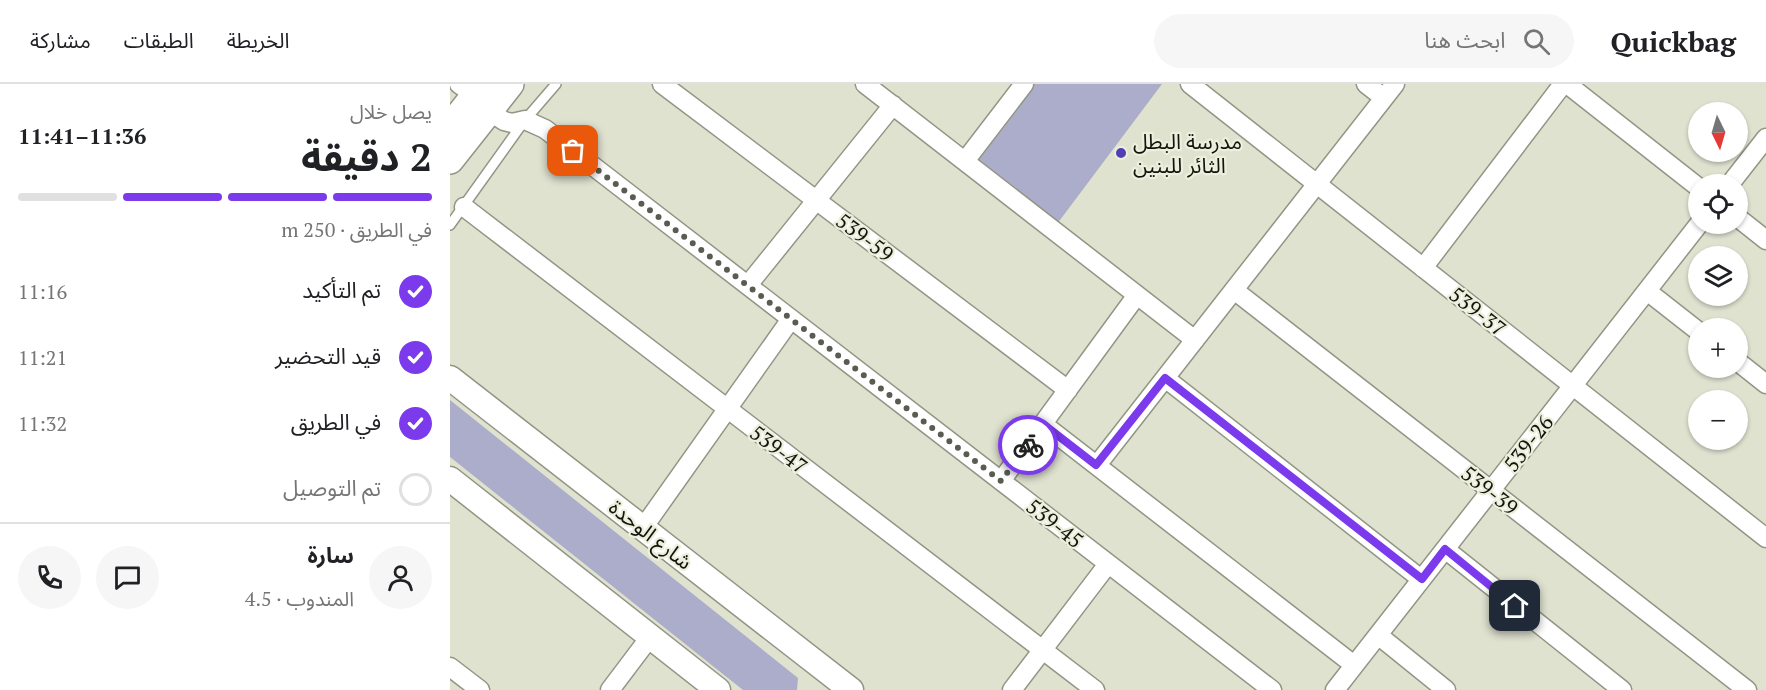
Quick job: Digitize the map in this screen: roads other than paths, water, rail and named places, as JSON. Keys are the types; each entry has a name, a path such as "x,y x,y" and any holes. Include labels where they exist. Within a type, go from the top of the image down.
{"main road":[{"path":"450,127 477,94 510,84"},
{"path":"450,160 477,94"}],"street":[{"name":"539-59","path":"662,84 1068,390"},
{"path":"865,84 1195,340"},
{"name":"539-37","path":"1190,84 1766,538"},
{"path":"1096,465 1389,91 1366,84"},
{"path":"1423,268 1565,84 1688,179"},
{"path":"965,161 1015,87"},
{"name":"539-45","path":"477,94 504,121 512,123 525,120 545,129 1272,690"},
{"path":"748,285 892,105"},
{"path":"1738,174 1766,138"},
{"name":"539-47","path":"464,207 1095,690"},
{"path":"1748,226 1766,240"},
{"name":"539-26","path":"1335,690 1692,234"},
{"name":"539-39","path":"1234,290 1747,690"},
{"path":"1647,291 1688,323"},
{"path":"1001,481 1137,295"},
{"path":"643,528 791,319"},
{"path":"1748,370 1766,384"},
{"name":"شارع الوحدة","path":"450,378 643,528 839,686"},
{"path":"1165,378 1422,579"},
{"path":"1043,424 1354,665"},
{"path":"450,479 718,690"},
{"path":"1445,549 1622,690"},
{"path":"1012,690 1108,564"},
{"path":"1378,635 1446,690"},
{"path":"610,690 651,637"},
{"path":"450,667 480,690"}],"lane":[{"path":"450,225 525,120 556,84"}],"place":[{"name":"مدرسة البطل الثائر للبنين","path":"1121,153"}]}
